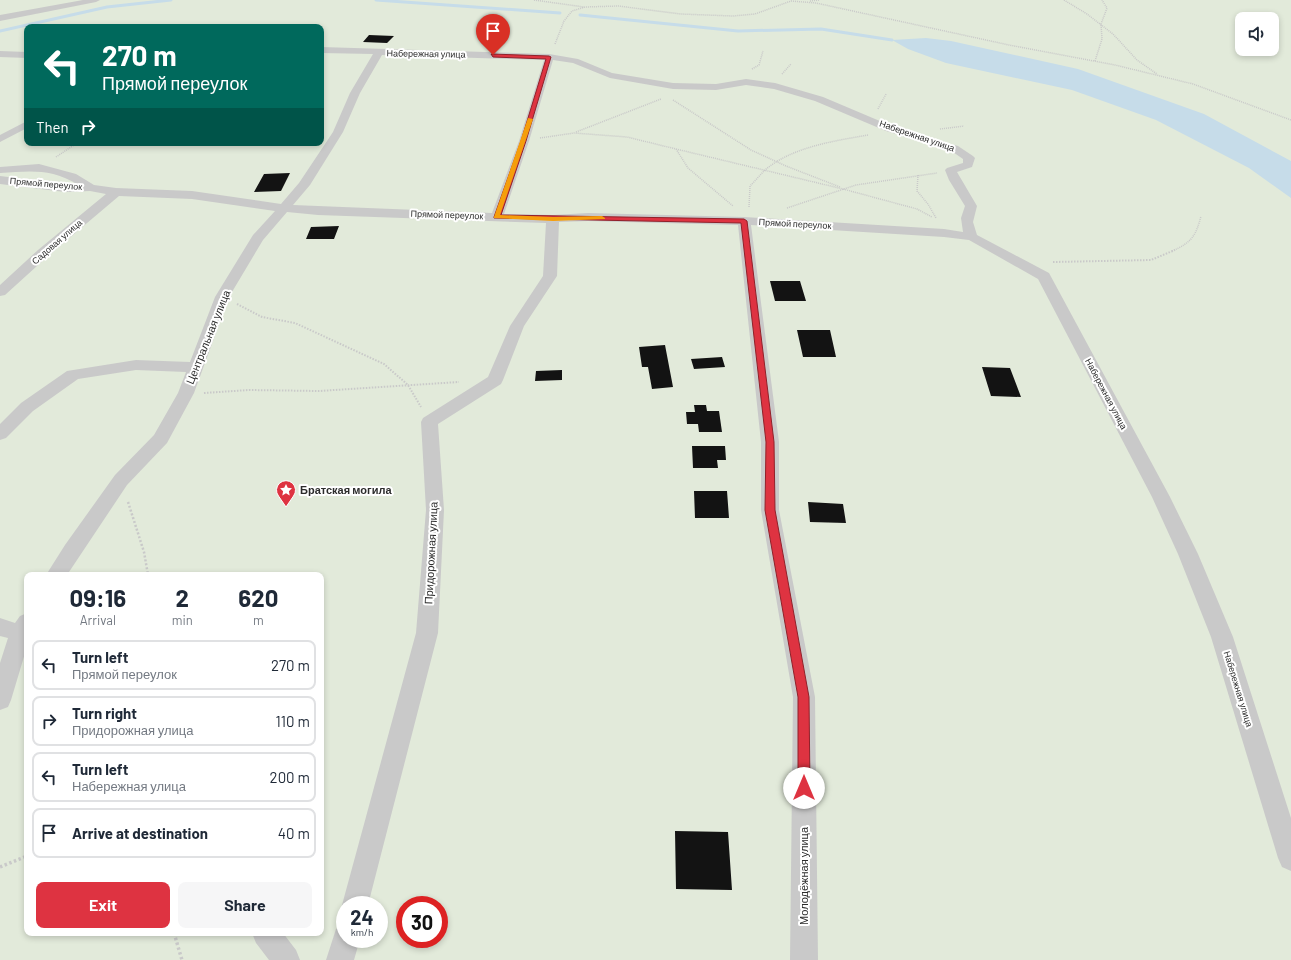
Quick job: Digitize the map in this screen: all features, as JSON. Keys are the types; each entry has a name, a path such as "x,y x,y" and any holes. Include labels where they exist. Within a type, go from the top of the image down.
{"street":[{"path":"0,18 96,0"},
{"name":"Набережная улица","path":"324,50 549,57 575,61 610,75 673,86 716,87 746,82 775,86 819,99 890,128 954,148 969,158 968,165 951,170 955,180 971,206 966,217 967,228 972,237 1044,276 1161,497 1188,554 1222,637 1291,858"},
{"name":"Центральная улица","path":"58,572 121,480 161,439 186,393 222,297 258,238 304,185 338,132 355,93 378,53"},
{"path":"0,54 24,55"},
{"path":"497,217 524,141 549,57"},
{"path":"0,139 24,126"},
{"name":"Прямой переулок","path":"0,170 39,168 72,176 91,188"},
{"name":"Прямой переулок","path":"0,180 65,188 91,188 116,192 192,195 283,208 318,211 553,219 588,217 744,221 944,233 972,237"},
{"name":"Садовая улица","path":"0,292 43,253 116,192"},
{"path":"429,422 495,380 517,326 550,276 553,219"},
{"name":"Молодёжная улица","path":"744,221 770,442 770,510 804,697 804,960"},
{"path":"0,434 27,407 73,375 136,365 195,367"},
{"name":"Придорожная улица","path":"357,896 426,633 435,510 429,422"},
{"path":"0,700 18,631"},
{"path":"268,936 286,960"},
{"path":"340,960 343,948"}],"path":[{"path":"534,0 585,7 618,6 680,14 733,16 754,14 791,1 816,3 1009,45 1095,61 1159,76 1225,95 1291,120"},
{"path":"804,2 820,0"},
{"path":"1064,0 1087,14 1113,34 1137,60 1159,76"},
{"path":"1095,61 1102,39 1102,26 1106,8 1102,0"},
{"path":"549,57 564,21 572,11 585,7"},
{"path":"669,97 731,138 778,163 828,181 843,189"},
{"path":"744,221 749,206 750,186 766,170 797,152 850,138 885,133 964,126"},
{"path":"524,141 574,133 627,137 676,149 688,168 731,202 744,221"},
{"path":"39,168 72,146"},
{"path":"786,208 856,184 951,170"},
{"path":"918,175 917,191 928,204 937,220"},
{"path":"222,297 262,316 295,323 331,338 384,364 408,385 429,422"},
{"path":"186,393 249,390 319,391 495,380"},
{"path":"121,480 144,552 147,572"},
{"path":"0,868 24,857"},
{"path":"175,936 182,960"}],"green space":[{"path":"0,0 1291,0 1291,960 0,960"}],"water":[{"path":"926,38 951,41 1078,69 1204,114 1291,161 1291,198 1249,168 1156,120 1072,90 946,63 908,49 892,40"}],"building":[{"path":"369,35 394,36 387,43 363,42"},
{"path":"290,173 281,191 254,192 264,174"},
{"path":"339,226 334,239 306,239 311,227"},
{"path":"770,281 800,281 806,301 775,301"},
{"path":"797,330 830,330 836,357 803,357"},
{"path":"665,345 673,387 652,389 648,367 642,367 639,347"},
{"path":"722,357 725,367 694,369 691,359"},
{"path":"982,367 1010,368 1021,397 991,396"},
{"path":"562,370 562,380 535,381 536,371"},
{"path":"694,405 706,405 707,411 719,411 722,432 699,432 698,424 687,424 686,412 695,412"},
{"path":"692,446 725,446 726,460 717,460 718,468 693,468"},
{"path":"694,491 727,491 729,518 695,518"},
{"path":"808,502 843,504 846,523 810,522"},
{"path":"675,831 728,832 732,890 676,889"}],"waterway":[{"path":"31,24 107,7 171,0"},
{"path":"376,0 560,13"},
{"path":"580,15 738,31 821,29 892,40"},
{"path":"0,31 24,26"}],"slow traffic":[{"path":"530,119 524,141 497,217 553,219 588,217 602,218"}],"place":[{"name":"Братская могила","path":"286,507"}],"route":[{"path":"493,55 549,57 524,141 497,217 553,219 588,217 744,221 770,442 770,510 804,697 804,788"}]}
